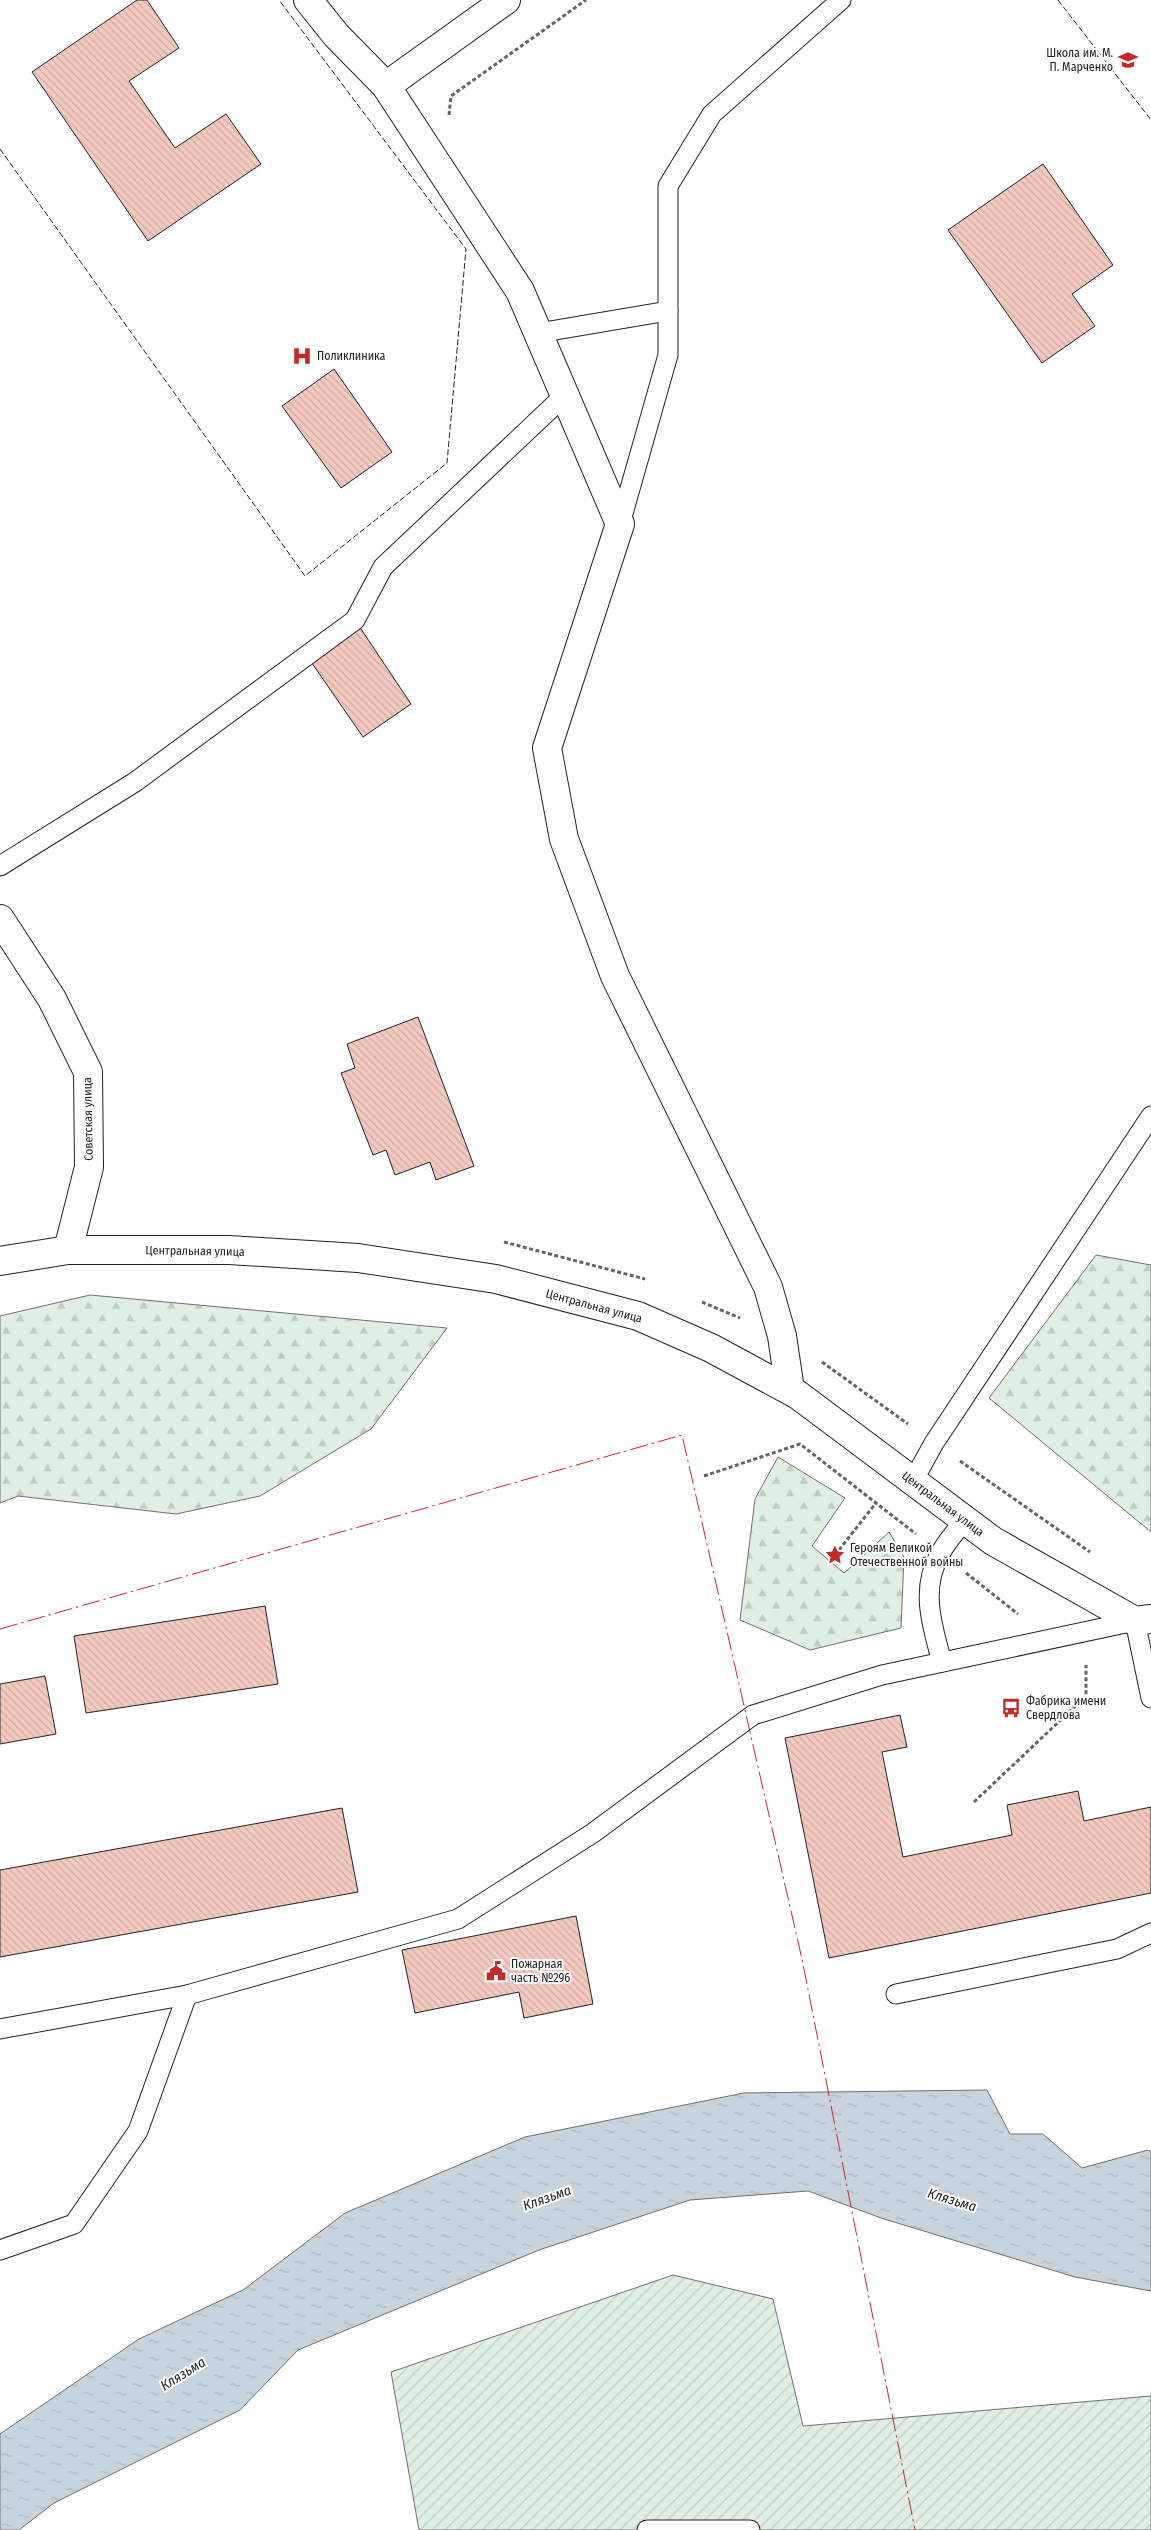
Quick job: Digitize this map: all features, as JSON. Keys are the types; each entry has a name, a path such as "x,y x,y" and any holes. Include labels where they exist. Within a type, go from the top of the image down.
{"street":[{"path":"308,0 336,35 386,86 520,291 620,524 547,748 564,839 615,976 768,1287 782,1336 790,1390"},
{"path":"386,86 506,0"},
{"name":"Советская улица","path":"0,919 52,999 88,1072 89,1166 68,1250"},
{"name":"Центральная улица","path":"0,1261 68,1250 228,1250 358,1258 496,1279 638,1316 711,1348 790,1390 992,1541 1143,1620"}],"lane":[{"path":"620,524 668,355 668,186 712,114 841,0"},
{"path":"538,334 668,311"},
{"path":"0,866 135,782 355,620 383,567 565,395"},
{"path":"913,1481 934,1443 1151,1116"},
{"path":"942,1662 932,1625 928,1594 932,1570 940,1553 964,1520"},
{"path":"0,2029 187,1995 458,1919 593,1833 753,1715 882,1674 1143,1620 1151,1698"},
{"path":"896,1994 1117,1949 1151,1933"},
{"path":"0,2250 74,2224 138,2131 187,1995"},
{"path":"647,2530 750,2530"}],"path":[{"path":"451,96 586,0"},
{"path":"704,1476 800,1444"},
{"path":"835,1555 876,1503"},
{"path":"974,1802 1086,1696 1086,1665"}],"green space":[{"path":"1096,1255 1151,1265 1151,1532 989,1398"},
{"path":"90,1295 447,1328 371,1429 260,1496 176,1514 18,1496 0,1503 0,1316"},
{"path":"778,1457 845,1498 812,1546 844,1573 889,1532 904,1557 901,1628 810,1650 740,1620 755,1499"},
{"path":"673,2275 773,2299 803,2426 1151,2396 1151,2530 419,2530 391,2372"}],"water":[{"name":"Клязьма","path":"987,2090 1010,2134 1043,2134 1082,2168 1148,2150 1151,2152 1151,2291 1075,2277 881,2218 808,2191 690,2200 539,2250 298,2350 240,2410 54,2503 19,2530 0,2530 0,2434 139,2339 243,2290 345,2213 525,2137 744,2093"}],"building":[{"path":"137,0 147,0 179,48 129,81 175,148 226,114 261,164 148,241 32,72"},
{"path":"1043,164 1113,265 1072,294 1095,326 1042,363 948,230"},
{"path":"334,369 392,452 341,488 282,406"},
{"path":"357,623 411,704 363,737 307,656"},
{"path":"418,1017 474,1166 436,1180 430,1162 395,1175 386,1150 373,1155 341,1073 355,1068 347,1044"},
{"path":"265,1606 278,1684 86,1713 74,1636"},
{"path":"45,1676 56,1734 0,1744 0,1684"},
{"path":"900,1715 907,1747 882,1752 903,1857 1012,1835 1007,1805 1078,1791 1084,1821 1151,1807 1151,1893 829,1958 785,1738"},
{"path":"342,1808 358,1892 0,1957 0,1870"},
{"name":"Пожарная часть №296","path":"576,1916 593,2004 524,2018 519,1992 415,2013 402,1950"}],"fence":[{"path":"0,149 305,576 447,463 466,249 279,0"},
{"path":"1058,0 1151,120"}],"power":[{"path":"0,1629 682,1435 802,1959 915,2530"}],"place":[{"name":"Школа им. М. П. Марченко","path":"1128,60"},
{"name":"Поликлиника","path":"302,356"},
{"name":"Героям Великой Отечественной войны","path":"835,1555"},
{"name":"Фабрика имени Свердлова","path":"1011,1708"},
{"name":"Пожарная часть №296","path":"496,1971"}]}
